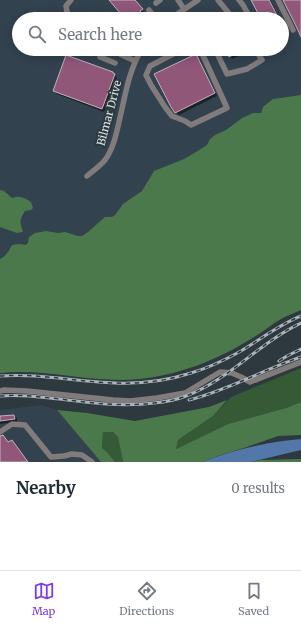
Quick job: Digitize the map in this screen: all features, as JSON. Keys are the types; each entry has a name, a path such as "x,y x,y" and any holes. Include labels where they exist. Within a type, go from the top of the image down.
{"street":[{"path":"67,12 66,6 71,0"},
{"path":"178,0 183,10"},
{"path":"180,12 198,0"},
{"path":"218,0 228,12"},
{"path":"239,0 247,12"},
{"path":"278,0 284,12"},
{"path":"289,22 293,30"},
{"path":"100,56 115,63"},
{"path":"123,56 135,62"},
{"name":"Bilmar Drive","path":"87,176 105,160 111,149 117,132 129,80 137,56"},
{"path":"169,56 150,66 146,75 172,116 191,125 227,108 203,56"},
{"path":"218,56 227,74 247,69 262,60 259,56"},
{"path":"0,391 27,391 130,401 157,398 185,392 220,372 232,373 250,382 301,362"},
{"path":"0,432 12,424 25,425 51,457 72,454 82,455 92,462"}],"shaded area":[{"path":"0,0 301,0 301,113 83,298 0,281"},
{"path":"41,405 57,410 101,462 0,462 0,410"}],"green space":[{"path":"301,95 301,310 281,319 225,354 183,370 155,377 122,380 53,374 18,372 0,373 0,259 7,253 12,245 26,245 29,237 35,233 46,231 58,233 65,232 82,236 105,217 112,217 115,215 123,204 142,191 154,171 184,159 196,152 207,145 210,139 215,135 226,130 242,118 253,113 261,113 263,107 273,99"},
{"path":"0,190 4,191 12,198 22,197 31,202 33,208 25,211 21,219 23,232 17,233 0,227"},
{"path":"301,368 301,402 286,408 228,424 176,449 178,440 213,416 231,397"},
{"path":"227,400 213,416 178,440 176,449 228,424 286,408 301,402 301,435 278,436 203,462 123,462 118,437 113,432 103,432 102,448 115,462 101,462 57,410 87,413 135,421 209,407"},
{"path":"103,432 113,432 118,437 123,462 115,462 102,448"},
{"path":"301,459 301,462 251,462 261,460"}],"water":[{"path":"301,439 301,450 251,462 203,462 227,453 251,447"}],"building":[{"path":"109,0 135,0 143,9 140,11 141,12 119,12"},
{"path":"251,0 269,0 275,12 257,12"},
{"path":"283,0 301,0 301,37 297,28"},
{"path":"66,56 115,74 102,109 53,91"},
{"path":"192,56 197,56 215,93 175,113 154,74"},
{"path":"14,415 15,419 0,421 0,416"},
{"path":"3,435 8,442 12,440 28,462 0,462 0,436"}],"railway":[{"path":"0,376 15,375 125,383 172,378 182,376 223,361 301,316"},
{"path":"0,396 30,396 118,405 174,400 202,389 216,381 272,340 301,323"},
{"path":"279,361 301,349"},
{"path":"189,400 218,391 301,357"}]}
